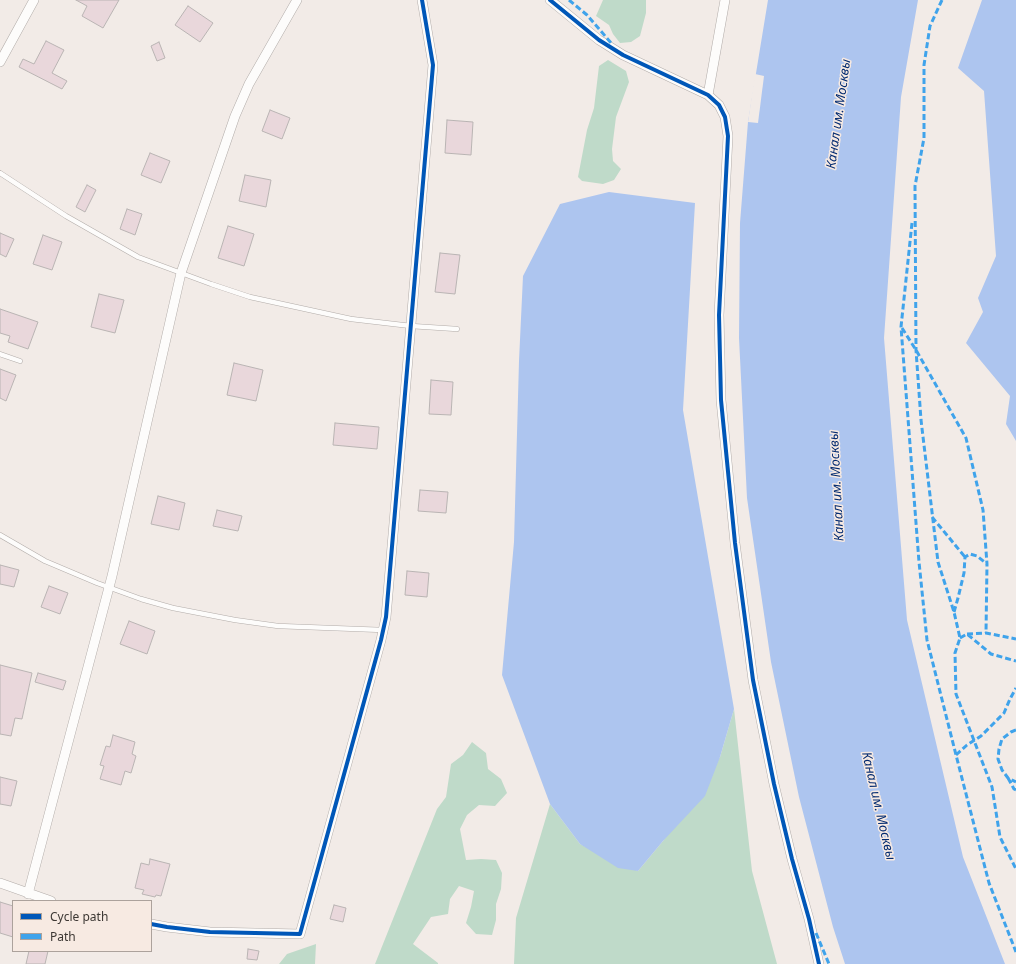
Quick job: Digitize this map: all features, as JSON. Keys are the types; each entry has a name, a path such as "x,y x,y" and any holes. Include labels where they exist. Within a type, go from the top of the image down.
{"street":[{"path":"0,62 34,0"},
{"path":"28,894 109,588 181,274 235,116 249,84 297,0"},
{"path":"152,924 210,932 300,934 386,617 433,65 422,0"},
{"path":"550,0 599,40 623,55 708,94 719,105 725,117 728,136 719,315 721,400 736,550 753,680 774,784 819,964"},
{"path":"708,94 725,0"},
{"path":"0,884 47,900"}],"lane":[{"path":"0,173 66,216 138,257 250,298 351,319 411,326 457,329"},
{"path":"0,354 20,361"},
{"path":"0,536 45,561 109,588 173,608 235,620 278,626 383,630"}],"green space":[{"path":"603,0 646,0 646,13 640,36 631,42 620,43 613,34 609,25 596,16"},
{"path":"608,60 626,71 629,82 616,117 612,149 613,161 621,169 614,180 603,184 582,181 578,177 587,130 594,108 599,66"},
{"path":"734,709 752,871 777,964 514,964 516,918 550,804 580,844 638,871 663,841 720,757"},
{"path":"472,742 486,753 488,769 501,779 507,793 495,806 479,805 467,815 460,829 466,860 496,860 502,873 501,889 496,904 496,920 492,935 476,934 466,923 474,891 459,886 450,899 448,914 431,917 413,944 438,964 375,964 437,809 446,797 451,764 463,755"},
{"path":"316,944 315,964 279,964 287,954"}],"water":[{"name":"Канал им. Москвы","path":"768,0 918,0 901,97 884,338 907,620 963,857 1005,964 845,964 833,927 799,797 771,662 747,498 739,338 740,223 748,122"},
{"path":"982,0 1016,0 1016,441 1006,424 1010,396 966,343 983,312 978,298 996,256 984,91 958,68"},
{"path":"609,192 695,203 683,410 734,709 720,757 705,796 663,841 638,871 618,868 580,844 550,804 502,675 514,542 523,276 560,204"}],"pier":[{"path":"755,74 764,76 758,123 748,122"}],"building":[{"path":"76,0 119,0 103,28 82,16 87,6"},
{"path":"188,6 213,23 200,42 175,25"},
{"path":"46,41 64,50 52,73 67,81 62,89 19,67 23,59 34,64"},
{"path":"159,42 165,58 157,61 151,46"},
{"path":"270,110 290,118 282,139 262,131"},
{"path":"447,120 473,122 471,155 445,153"},
{"path":"150,153 170,161 161,183 141,175"},
{"path":"245,175 271,180 266,207 239,201"},
{"path":"87,185 96,190 85,212 76,207"},
{"path":"127,209 142,214 135,235 120,229"},
{"path":"228,226 254,234 244,266 218,258"},
{"path":"0,233 14,239 6,257 0,254"},
{"path":"43,235 62,242 52,270 33,264"},
{"path":"440,253 460,255 455,294 435,292"},
{"path":"99,294 124,300 115,333 91,327"},
{"path":"0,309 38,322 28,349 8,342 10,336 0,333"},
{"path":"234,363 263,370 256,401 227,395"},
{"path":"0,369 16,375 6,401 0,398"},
{"path":"431,380 453,382 451,415 429,414"},
{"path":"335,423 379,427 377,449 333,445"},
{"path":"420,490 448,492 446,513 418,511"},
{"path":"158,496 185,503 179,530 151,524"},
{"path":"217,510 242,516 238,531 213,526"},
{"path":"0,565 19,570 14,587 0,584"},
{"path":"407,571 429,573 427,597 405,595"},
{"path":"49,586 68,593 60,614 41,607"},
{"path":"129,621 155,631 147,654 120,644"},
{"path":"0,665 32,673 22,719 15,718 11,736 0,734"},
{"path":"38,673 66,681 63,690 35,682"},
{"path":"113,735 135,742 132,754 136,756 131,773 125,771 121,785 100,779 104,766 100,765 106,746 110,747"},
{"path":"0,777 17,781 11,806 0,804"},
{"path":"150,859 170,864 161,896 156,895 155,897 142,894 144,890 135,888 141,863 149,865"},
{"path":"0,902 12,906 12,937 0,933"},
{"path":"334,905 346,908 343,922 330,919"},
{"path":"248,949 259,951 257,960 247,959"},
{"path":"29,952 48,952 45,964 26,964"}],"marked path":[{"path":"569,0 587,15 612,44"},
{"path":"942,0 930,26 924,65 924,138 915,186 916,350 921,420 938,562 954,612 960,638 955,653 956,694 992,787 1000,837 1016,869"},
{"path":"912,223 901,327 919,562 927,640 989,883 1016,952"},
{"path":"902,328 966,438 983,510 987,564 986,633"},
{"path":"932,517 965,557"},
{"path":"954,612 964,573 965,557 970,554 977,556 987,564"},
{"path":"967,634 986,633 1016,639"},
{"path":"960,638 967,634 991,654 1016,661"},
{"path":"956,755 967,745 981,736 1004,713 1016,688"},
{"path":"1016,730 1002,739 998,759 1002,770 1008,778 1016,782"},
{"path":"1008,778 1016,790"},
{"path":"816,933 829,964"}],"cycle path":[{"path":"152,924 210,932 300,934 386,617 433,65 422,0"},
{"path":"550,0 599,40 623,55 708,95 719,105 725,117 728,136 719,315 721,400 735,543 753,680 774,784 792,859 809,919 819,964"}]}
